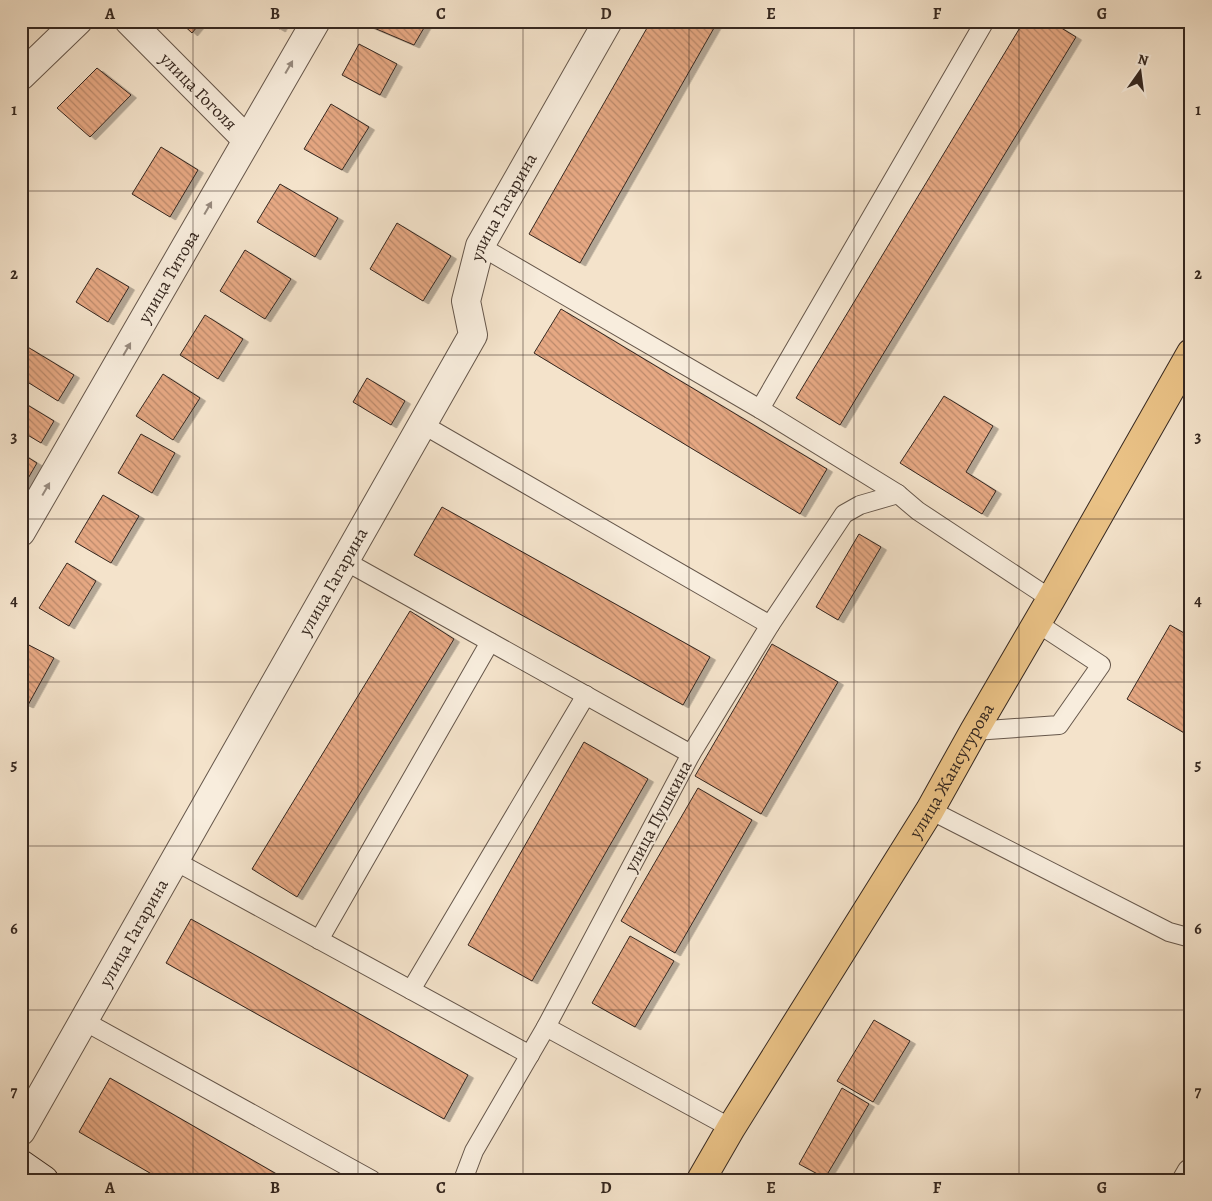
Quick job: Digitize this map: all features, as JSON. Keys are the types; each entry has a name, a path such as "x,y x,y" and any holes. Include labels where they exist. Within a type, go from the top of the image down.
{"main road":[{"name":"улица Жансугурова","path":"700,1180 930,810 1191,353"}],"street":[{"path":"21,76 78,21"},
{"name":"улица Гоголя","path":"129,21 248,140"},
{"name":"улица Титова","path":"21,532 316,21"},
{"name":"улица Гагарина","path":"21,1131 473,335 466,301 480,246 608,21"},
{"path":"21,1164 44,1180"},
{"path":"1187,1180 1191,1173"}],"lane":[{"path":"760,409 985,21"},
{"path":"480,246 760,409 898,494 918,511 1051,600"},
{"path":"422,424 770,625"},
{"name":"улица Пушкина","path":"463,1180 474,1151 546,1027 691,754 770,625 844,514 860,505 898,494"},
{"path":"345,560 691,754"},
{"path":"974,730 1059,725 1101,665 1037,624"},
{"path":"319,940 490,642"},
{"path":"411,990 586,695"},
{"path":"930,810 1169,932 1191,938"},
{"path":"175,861 530,1055"},
{"path":"84,1021 372,1180"},
{"path":"546,1027 731,1128"}],"building":[{"path":"179,21 202,21 192,33"},
{"path":"266,21 284,21 280,29"},
{"path":"369,21 428,21 414,45 367,25"},
{"path":"651,21 718,21 580,263 529,234"},
{"path":"1024,21 1050,21 1076,37 840,425 796,398"},
{"path":"359,44 397,64 380,95 342,75"},
{"path":"97,68 131,95 90,137 57,108"},
{"path":"331,104 369,127 342,170 304,149"},
{"path":"161,147 198,170 170,217 132,194"},
{"path":"280,184 338,218 315,257 257,222"},
{"path":"397,223 451,256 423,301 370,269"},
{"path":"245,250 291,279 265,319 220,291"},
{"path":"97,268 129,287 108,322 76,302"},
{"path":"561,309 827,469 800,514 534,353"},
{"path":"205,315 243,339 218,379 180,355"},
{"path":"26,346 74,375 58,401 21,378 21,353"},
{"path":"163,374 200,398 173,440 136,416"},
{"path":"367,378 405,401 391,425 353,402"},
{"path":"944,396 993,426 966,472 996,491 982,514 900,463"},
{"path":"21,401 54,421 41,443 21,431"},
{"path":"141,434 175,453 152,493 118,473"},
{"path":"21,453 37,463 23,487 21,486"},
{"path":"103,495 139,516 111,563 75,542"},
{"path":"442,507 710,657 683,705 414,555"},
{"path":"859,534 881,547 838,620 816,607"},
{"path":"67,563 96,581 69,626 39,608"},
{"path":"410,611 454,639 297,897 252,869"},
{"path":"1170,625 1191,637 1191,737 1127,699"},
{"path":"21,641 54,658 28,705 21,702"},
{"path":"772,644 838,682 761,814 695,776"},
{"path":"584,742 648,779 532,981 468,945"},
{"path":"698,788 752,820 675,953 621,921"},
{"path":"191,919 468,1075 444,1119 166,963"},
{"path":"630,936 674,961 635,1027 592,1003"},
{"path":"874,1020 910,1041 873,1102 837,1081"},
{"path":"110,1078 287,1180 162,1180 79,1132"},
{"path":"842,1088 869,1104 825,1178 799,1164"}]}
